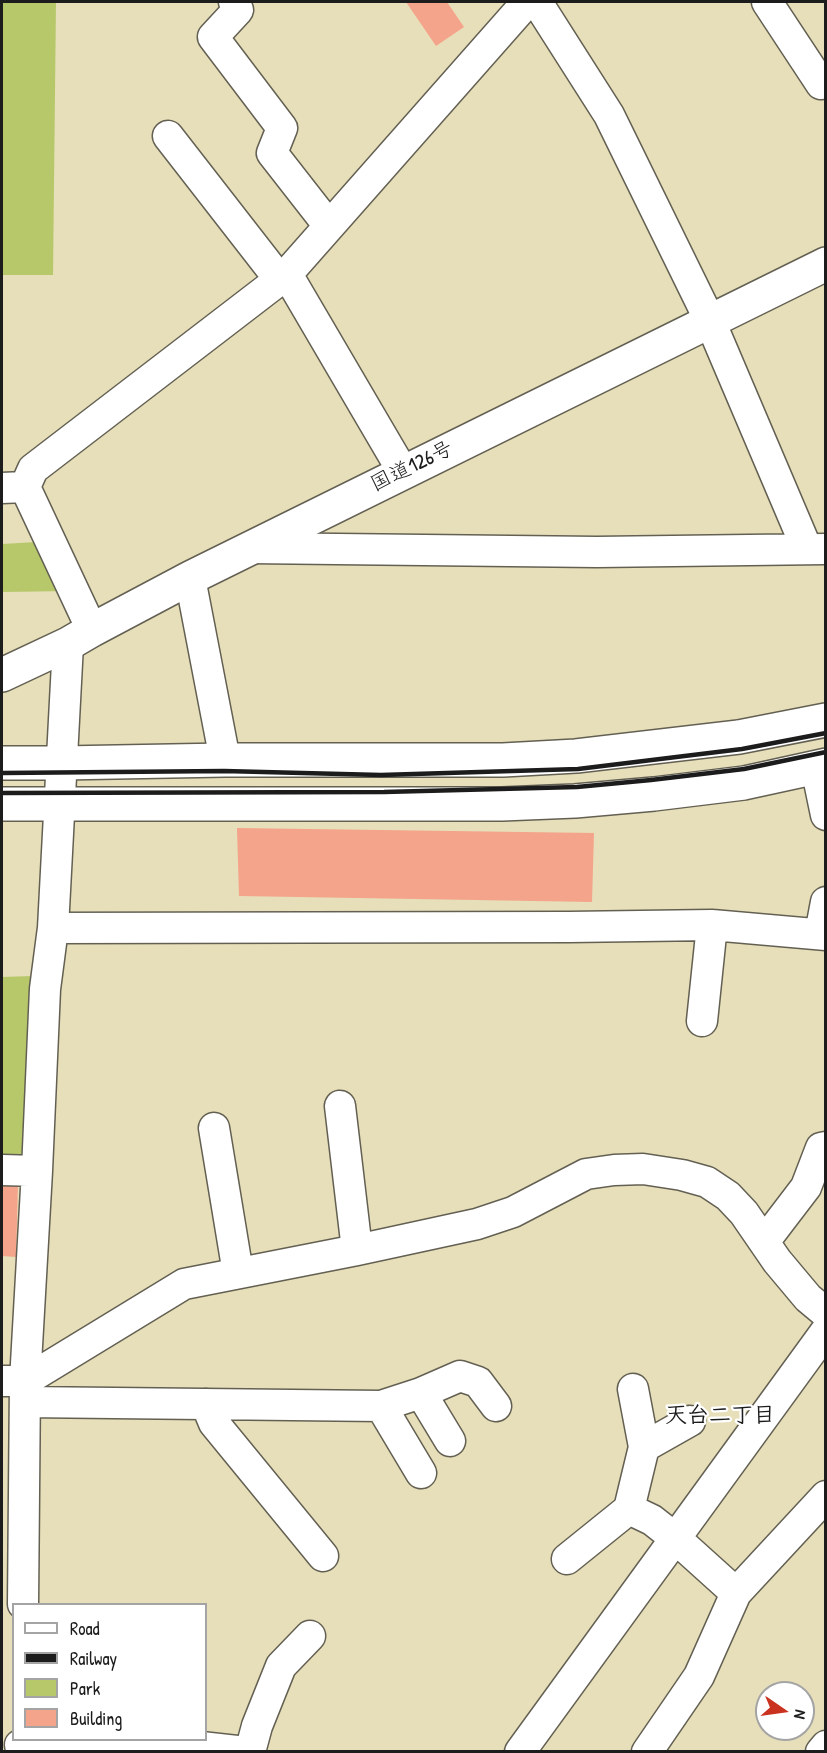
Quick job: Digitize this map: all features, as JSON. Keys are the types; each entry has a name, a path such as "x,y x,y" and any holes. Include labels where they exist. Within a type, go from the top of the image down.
{"highway":[{"name":"国道126号","path":"2,675 80,637 249,548 825,264"},
{"path":"2,763 503,760 576,756 739,737 825,720"},
{"path":"2,804 502,804 575,801 744,783 821,766"}],"street":[{"path":"234,2 238,10 213,37 282,128 272,153 329,226"},
{"path":"23,1603 12,1557 17,1388 37,1171 45,989 53,928 62,763 80,637 13,488 33,469 283,277 527,2"},
{"path":"249,548 597,552 816,549 711,321 609,115 537,2"},
{"path":"767,2 821,84"},
{"path":"168,136 283,277 403,472"},
{"path":"190,578 225,760"},
{"path":"821,766 825,815"},
{"path":"53,928 712,925 823,935 825,902"},
{"path":"702,1021 712,925"},
{"path":"340,1106 357,1250"},
{"path":"214,1128 238,1273"},
{"path":"764,1242 806,1187 821,1163"},
{"path":"2,1170 37,1171"},
{"path":"17,1388 184,1284 477,1224 513,1212 586,1174 614,1170 682,1175 707,1182 728,1196 744,1213 777,1261 808,1298 825,1313"},
{"path":"519,1752 825,1331"},
{"path":"17,1388 206,1404 381,1406 421,1393 460,1376 478,1382 496,1406"},
{"path":"567,1559 629,1509 644,1447 633,1389"},
{"path":"421,1393 450,1441"},
{"path":"206,1404 214,1423 324,1556"},
{"path":"381,1406 421,1473"},
{"path":"644,1447 690,1421"},
{"path":"647,1752 699,1676 736,1593 825,1496"},
{"path":"629,1509 652,1520 675,1538 736,1593"},
{"path":"20,1745 192,1743 248,1752 281,1666 310,1636"},
{"path":"821,1752 825,1746"}],"green space":[{"path":"2,2 56,2 53,275 2,275"},
{"path":"54,541 72,591 2,592 2,544"},
{"path":"32,976 27,1157 2,1163 2,977"}],"building":[{"path":"406,2 447,2 464,27 436,46"},
{"path":"237,828 594,833 592,902 239,896"},
{"path":"2,1184 18,1184 16,1257 2,1256"}],"railway":[{"path":"2,773 224,771 381,775 578,769 742,749 826,733"},
{"path":"2,793 384,792 577,787 744,769 826,752"}],"district":[{"name":"天台二丁目","path":"720,1416"}]}
